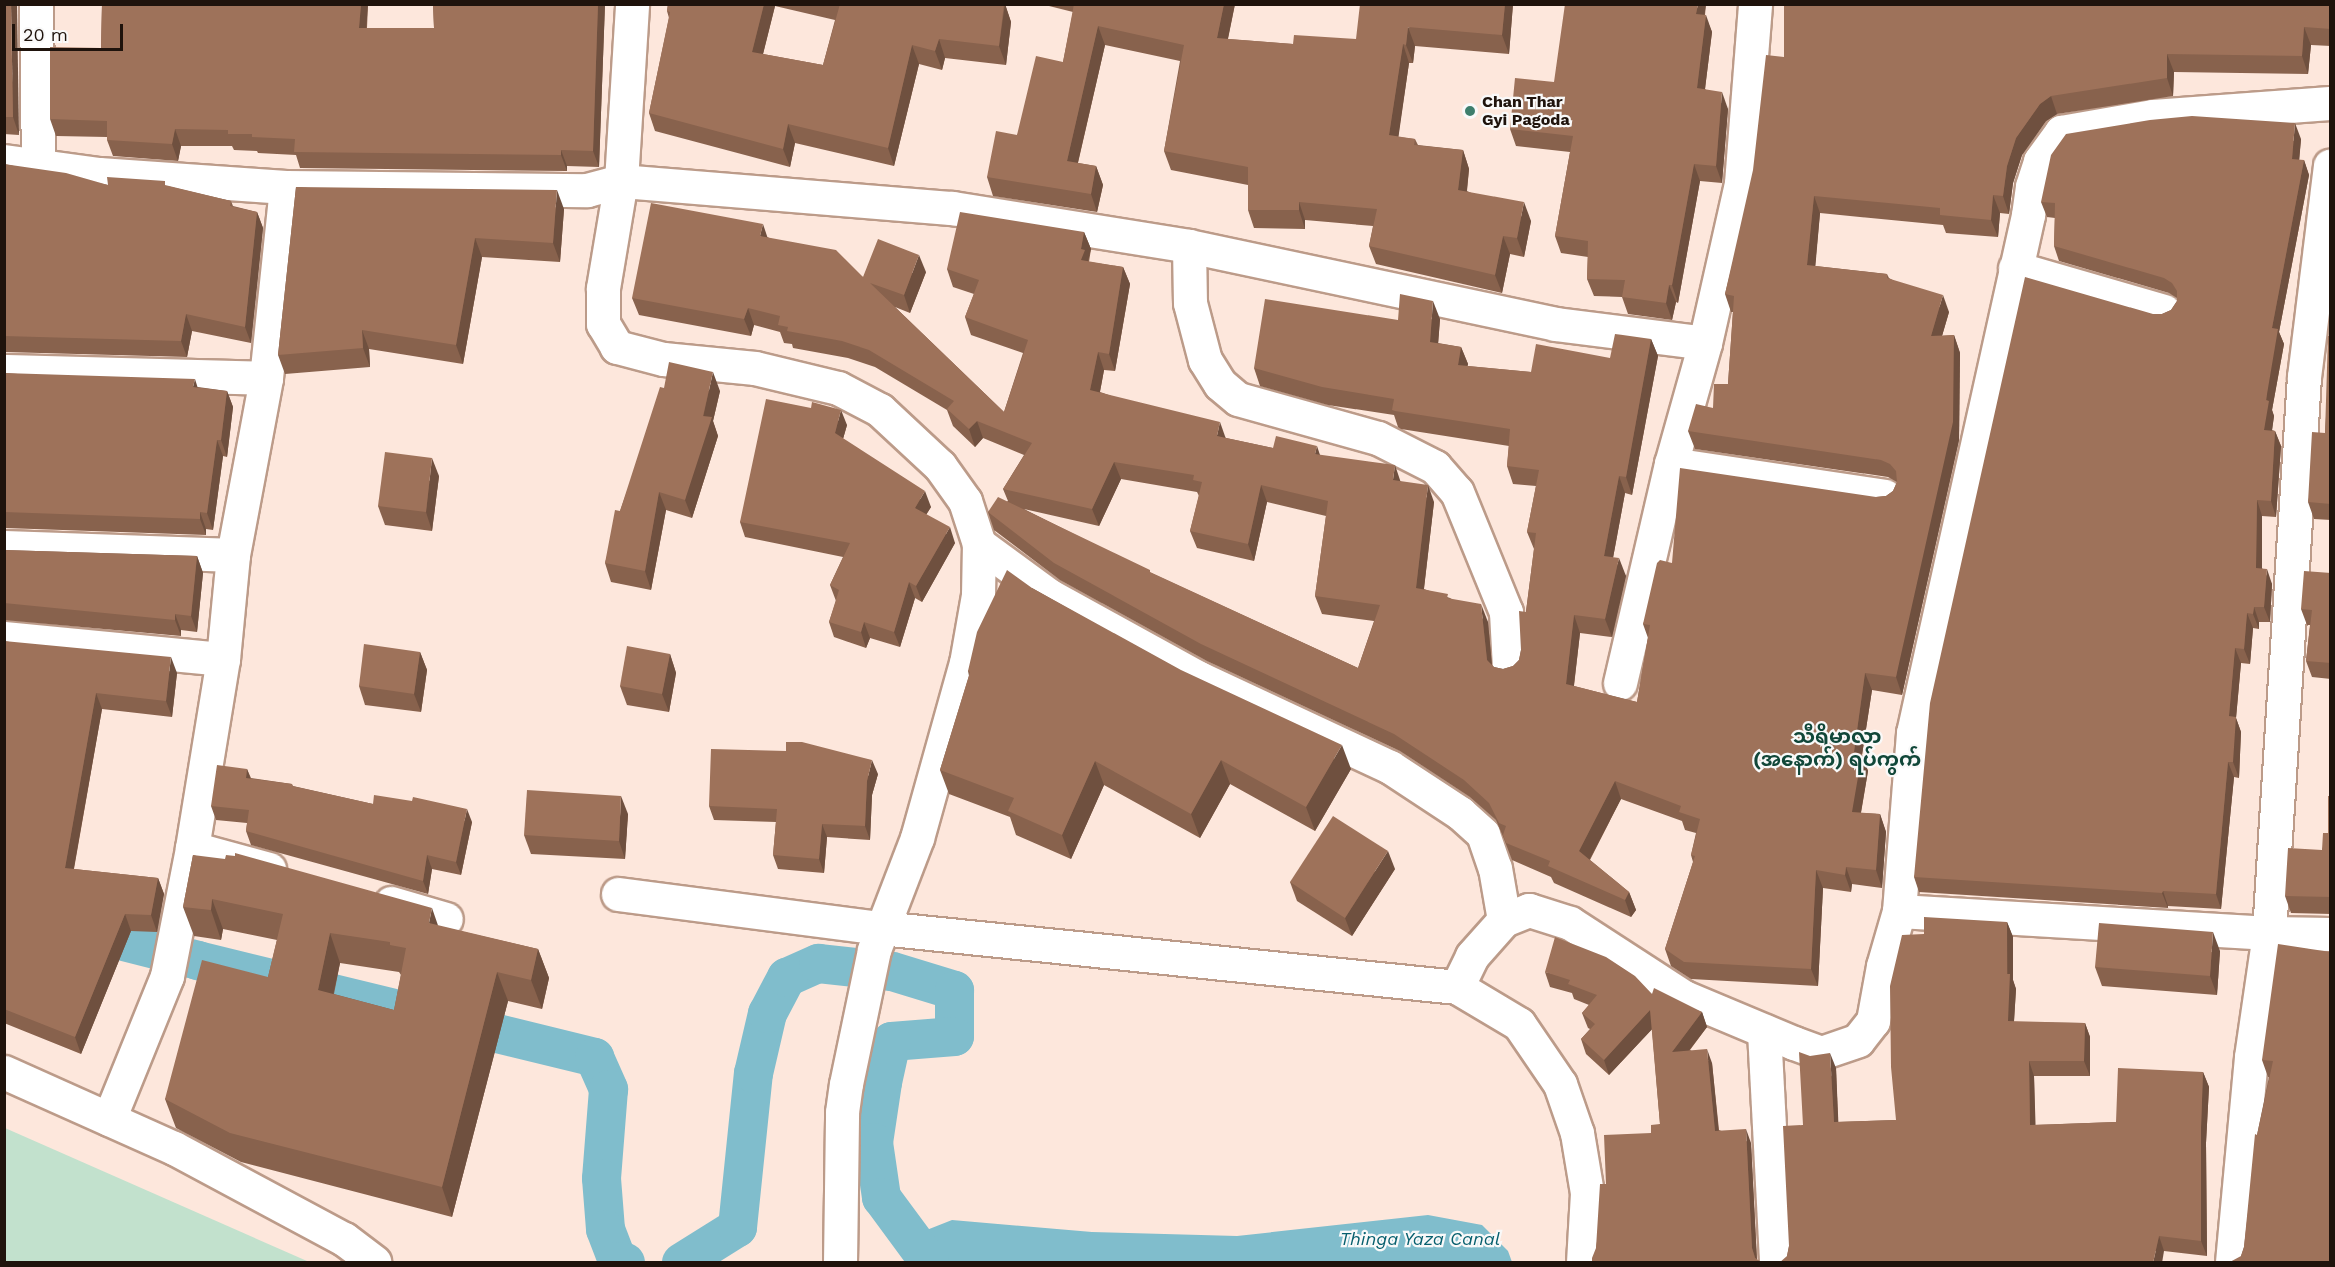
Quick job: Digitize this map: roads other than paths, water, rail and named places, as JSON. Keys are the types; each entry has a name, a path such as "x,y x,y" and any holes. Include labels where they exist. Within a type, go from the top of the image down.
{"street":[{"path":"36,4 38,167"},
{"path":"632,4 621,181 603,288 603,324 617,347 663,359 755,368 838,388 880,410 940,466 965,501 980,544 978,595 966,663 917,838 878,939 842,1112 840,1263"},
{"path":"1620,683 1671,464 1705,343 1741,183 1755,4"},
{"path":"1457,987 1472,956 1504,920 1529,910 1570,923 1683,997 1764,1031 1821,1053 1858,1040 1873,1021 1883,966 1899,910 1912,733 2032,186 2040,161 2061,132 2153,116 2331,103"},
{"path":"4,161 99,174 286,187 587,190 621,181 952,208 1190,246 1555,324 1705,343"},
{"path":"2232,1263 2251,1057 2270,933 2304,377 2331,166"},
{"path":"109,1119 167,975 192,848 223,659 233,555 266,378 286,187"},
{"path":"1190,246 1190,303 1205,360 1220,384 1238,399 1378,438 1435,467 1457,492 1506,612 1509,668"},
{"path":"2015,268 2164,311"},
{"path":"4,371 266,378"},
{"path":"1671,464 1885,496"},
{"path":"980,544 1060,601 1199,678 1390,767 1460,813 1483,834 1495,868 1504,920"},
{"path":"4,547 233,555"},
{"path":"4,638 223,659"},
{"path":"192,848 296,877"},
{"path":"618,894 878,939 1457,987 1519,1024 1560,1084 1577,1133 1587,1193 1583,1263"},
{"path":"365,896 446,919"},
{"path":"1899,910 2270,933 2331,934"},
{"path":"1764,1031 1776,1263"},
{"path":"4,1072 174,1148 344,1239 374,1263"}],"water":[{"name":"Thinga Yaza Canal","path":"1428,1215 1482,1225 1508,1251 1512,1262 907,1262 914,1235 952,1220 1092,1232 1237,1236"}],"waterway":[{"path":"4,908 25,916 197,960 594,1057 608,1089 601,1178 605,1229 617,1261 625,1262"},
{"path":"681,1262 737,1227 753,1073 767,1013 786,977 818,963 892,971 954,990 954,1036 891,1041 873,1142 881,1197 929,1262"}],"place":[{"name":"Chan Thar Gyi Pagoda","path":"1470,111"}],"district":[{"name":"သီရိမာလာ (အနောက်) ရပ်ကွက်","path":"1837,748"}]}
